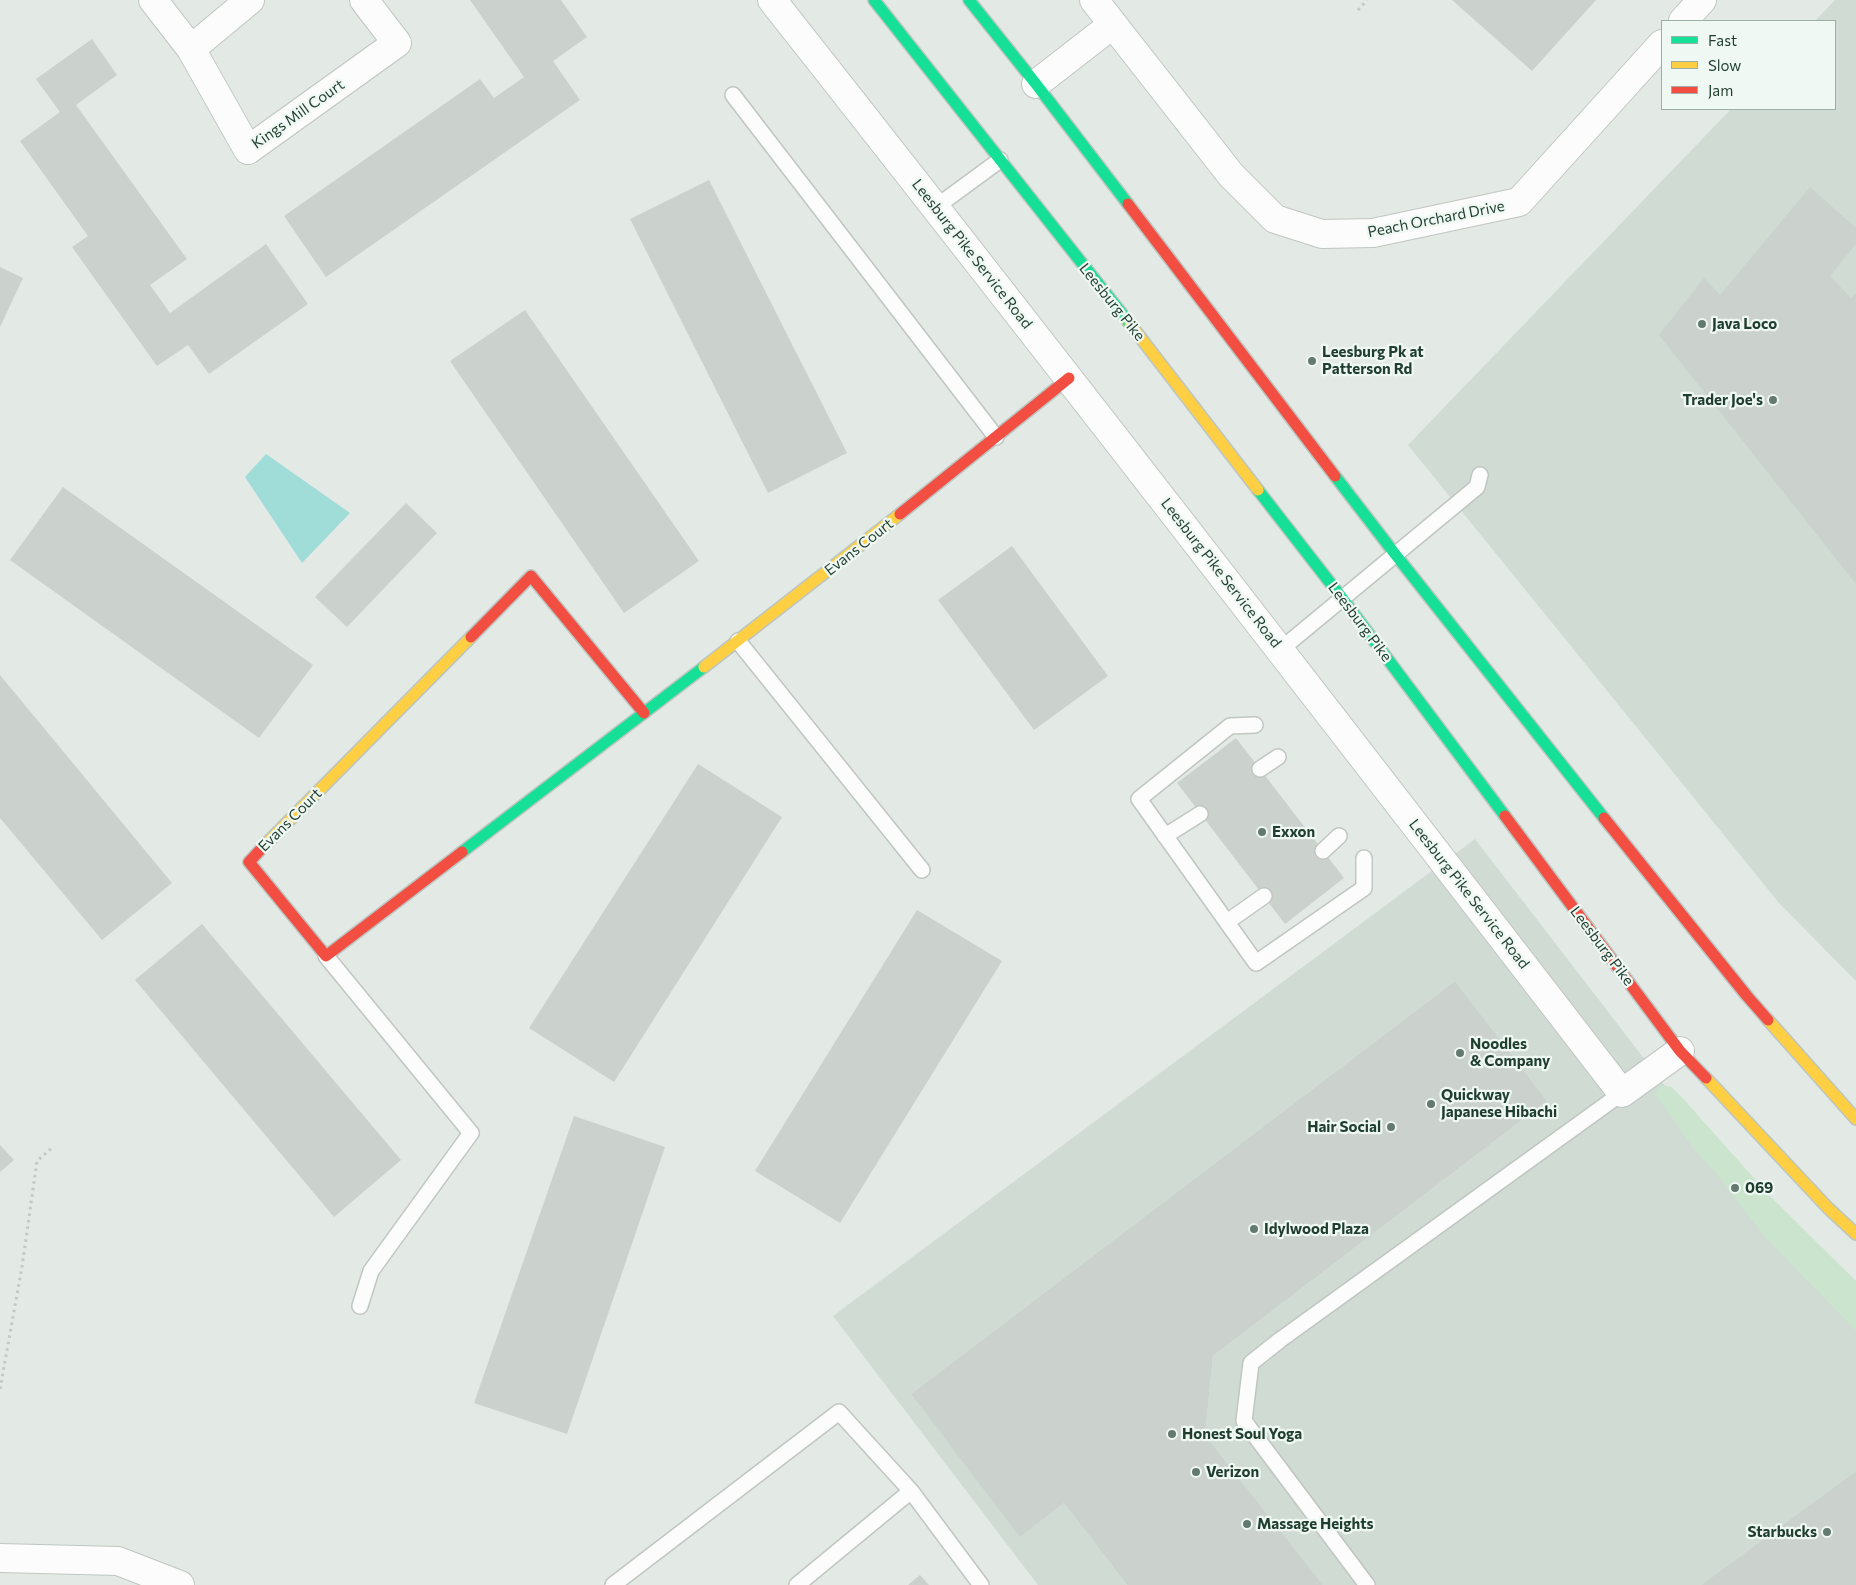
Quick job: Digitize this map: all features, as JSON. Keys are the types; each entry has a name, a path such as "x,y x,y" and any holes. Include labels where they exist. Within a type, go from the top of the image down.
{"main road":[{"name":"Leesburg Pike","path":"874,0 1342,598 1680,1051 1828,1208 1856,1234"},
{"path":"969,0 1036,84 1395,554 1746,996 1856,1119"},
{"name":"Evans Court","path":"644,713 531,576 249,862 326,956 644,713 738,641 944,480 1069,378"}],"street":[{"name":"Kings Mill Court","path":"153,0 191,49 248,150 397,43 364,0"},
{"path":"191,49 250,0"},
{"name":"Leesburg Pike Service Road","path":"772,0 1069,378 1622,1093"},
{"name":"Peach Orchard Drive","path":"1094,0 1231,175 1275,219 1322,234 1373,233 1520,202 1661,45"},
{"path":"1684,20 1702,0"},
{"path":"1036,84 1112,25"},
{"path":"1622,1093 1680,1051"},
{"path":"0,1558 118,1561 180,1585"}],"lane":[{"path":"733,95 996,436"},
{"path":"936,208 1000,160"},
{"path":"1280,650 1477,487 1480,475"},
{"path":"738,641 922,870"},
{"path":"1255,725 1230,726 1139,799 1256,963 1364,888 1364,858"},
{"path":"1260,769 1278,757"},
{"path":"1165,836 1200,814"},
{"path":"1323,851 1339,836"},
{"path":"1227,922 1264,896"},
{"path":"326,956 471,1133 371,1271 360,1306"},
{"path":"1366,1585 1244,1421 1251,1363 1288,1334 1622,1093"},
{"path":"613,1585 839,1412 911,1491 981,1585"},
{"path":"797,1585 911,1491"}],"path":[{"path":"1358,10 1367,0"},
{"path":"0,1389 22,1268 37,1161 54,1146"}],"shaded area":[{"path":"1835,0 1856,0 1856,981 1779,903 1408,445 1730,110 1836,110 1836,20 1816,20"},
{"name":"Idylwood Plaza","path":"1475,839 1669,1091 1856,1290 1856,1471 1701,1585 1323,1585 1205,1435 1213,1356 1547,1101 1455,981 911,1394 1021,1536 1064,1503 1127,1585 1038,1585 833,1316"}],"green space":[{"path":"1664,1085 1671,1087 1679,1094 1768,1194 1856,1281 1856,1331 1763,1235 1717,1175 1693,1148 1655,1094 1658,1087"}],"water":[{"path":"266,454 350,513 302,563 245,477"}],"building":[{"path":"470,0 561,0 587,37 553,61 580,100 326,277 284,216 480,79 494,98 524,77"},
{"path":"1452,0 1596,0 1532,71"},
{"path":"92,39 117,75 76,105 187,259 150,285 170,313 266,244 308,304 209,374 188,345 157,366 72,247 88,236 20,141 60,112 36,79"},
{"path":"709,180 847,453 768,493 630,219"},
{"path":"1810,187 1856,228 1856,244 1830,276 1851,298 1856,293 1856,584 1659,335 1704,278 1720,295"},
{"path":"0,267 23,278 0,327"},
{"path":"525,310 699,561 624,613 450,361"},
{"path":"63,487 313,665 259,738 10,560"},
{"path":"406,503 437,533 347,627 315,597"},
{"path":"1012,546 1108,676 1034,730 938,600"},
{"path":"0,675 172,883 102,940 0,818"},
{"name":"Exxon","path":"1236,738 1344,878 1285,924 1177,783"},
{"path":"698,764 782,817 614,1082 529,1028"},
{"path":"917,910 1002,961 840,1223 755,1171"},
{"path":"202,924 401,1160 334,1217 135,980"},
{"name":"Idylwood Plaza","path":"1455,981 1547,1101 1213,1356 1205,1435 1323,1585 1127,1585 1064,1503 1020,1537 911,1394"},
{"path":"574,1116 665,1147 567,1434 474,1403"},
{"path":"0,1145 14,1160 0,1172"},
{"path":"1856,1471 1856,1585 1701,1585"},
{"path":"920,1575 929,1585 908,1585"}],"traffic: fast":[{"path":"874,0 1130,324"},
{"path":"969,0 1128,204"},
{"path":"1335,476 1604,818"},
{"path":"1258,490 1342,598 1505,816"},
{"path":"462,852 704,667"}],"traffic: slow":[{"path":"1130,324 1258,490"},
{"path":"704,667 900,514"},
{"path":"263,847 471,637"},
{"path":"1768,1020 1856,1119"},
{"path":"1706,1078 1828,1208 1856,1234"}],"traffic: jam":[{"path":"1128,204 1335,476"},
{"path":"900,514 1069,378"},
{"path":"471,637 531,576 644,713"},
{"path":"1505,816 1680,1051 1706,1078"},
{"path":"1604,818 1768,1020"},
{"path":"263,847 249,862 326,956 462,852"}],"place":[{"name":"Java Loco","path":"1702,324"},
{"name":"Leesburg Pk at Patterson Rd","path":"1312,361"},
{"name":"Trader Joe's","path":"1773,400"},
{"name":"Exxon","path":"1262,832"},
{"name":"Noodles & Company","path":"1460,1053"},
{"name":"Quickway Japanese Hibachi","path":"1431,1104"},
{"name":"Hair Social","path":"1391,1127"},
{"name":"069","path":"1735,1188"},
{"name":"Idylwood Plaza","path":"1254,1229"},
{"name":"Honest Soul Yoga","path":"1172,1434"},
{"name":"Verizon","path":"1196,1472"},
{"name":"Massage Heights","path":"1247,1524"},
{"name":"Starbucks","path":"1827,1532"}]}
